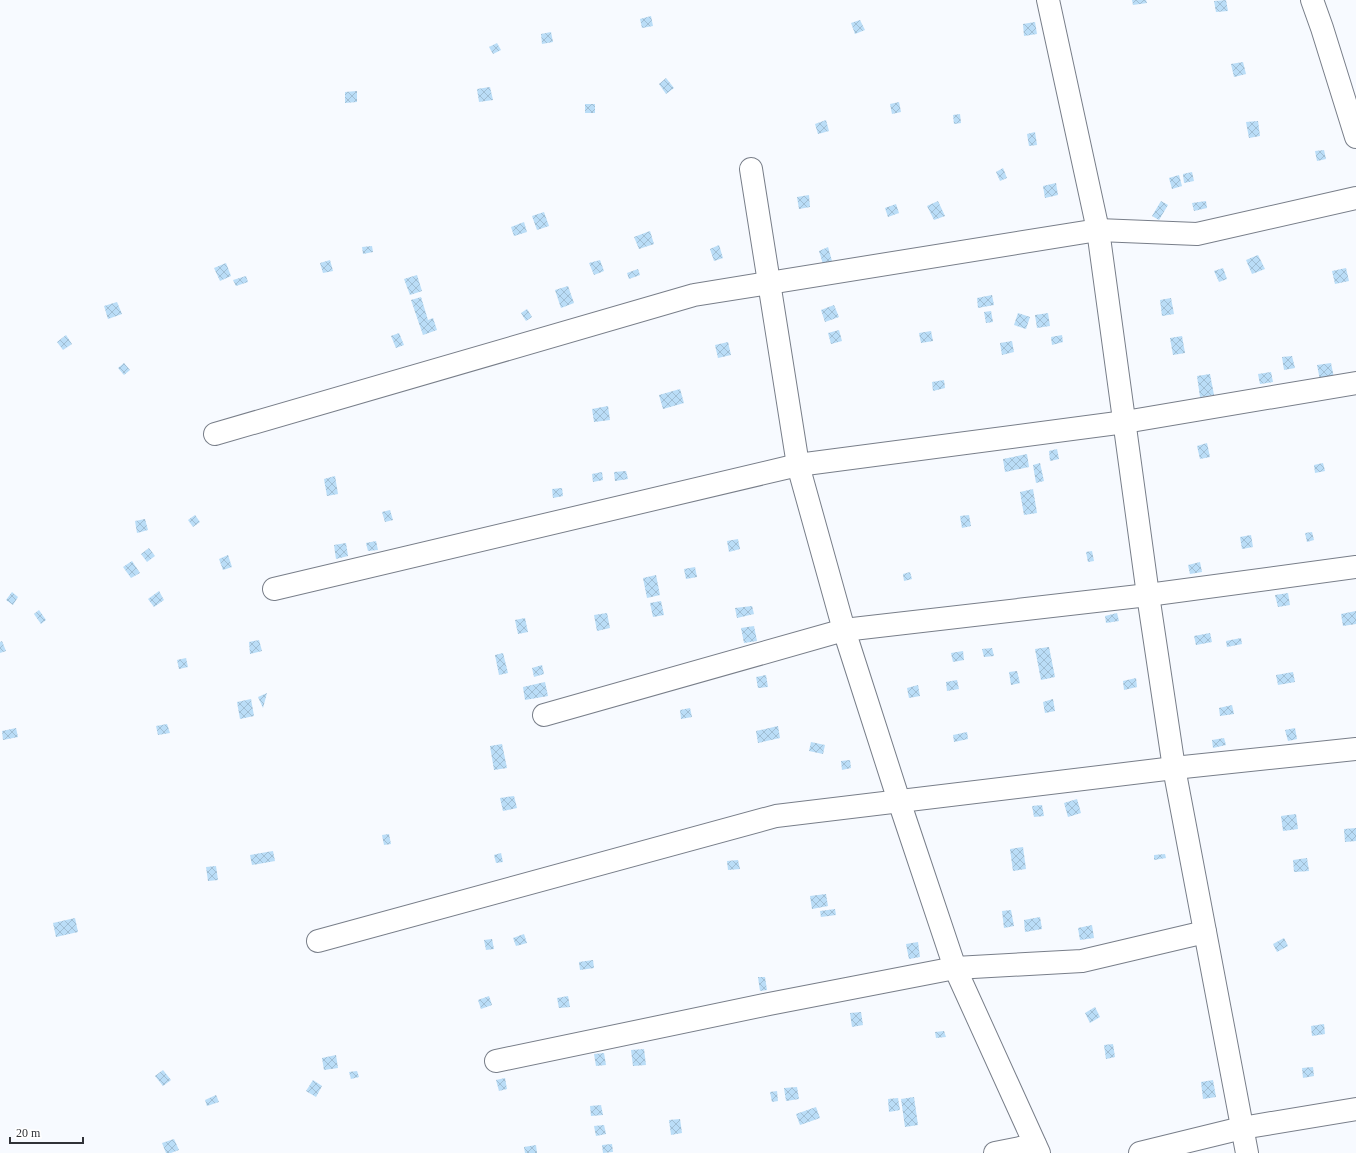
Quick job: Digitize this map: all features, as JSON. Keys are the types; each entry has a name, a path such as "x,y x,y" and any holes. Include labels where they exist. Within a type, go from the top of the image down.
{"street":[{"path":"1048,0 1098,230 1148,595 1174,768 1247,1153"},
{"path":"1312,0 1356,137"},
{"path":"750,169 798,465 844,630 955,968 1037,1149 995,1153"},
{"path":"215,434 694,295 1098,230 1197,234 1356,198"},
{"path":"274,589 798,465 1125,422 1356,383"},
{"path":"544,715 844,630 1148,595 1356,567"},
{"path":"318,941 776,816 1174,768 1356,749"},
{"path":"496,1061 769,1004 955,968 1082,961 1205,932"},
{"path":"1140,1153 1242,1128 1356,1109"}],"building":[{"path":"1132,0 1146,0 1147,3 1133,5"},
{"path":"1226,0 1228,11 1216,12 1214,1"},
{"path":"651,16 653,26 642,28 640,19"},
{"path":"860,20 865,30 855,34 851,23"},
{"path":"1035,22 1037,34 1024,36 1023,24"},
{"path":"551,32 553,42 542,44 541,34"},
{"path":"497,43 501,50 493,54 489,47"},
{"path":"1243,62 1246,74 1234,77 1231,64"},
{"path":"666,78 674,88 666,94 659,84"},
{"path":"490,87 493,100 479,102 477,89"},
{"path":"357,91 357,102 345,103 345,92"},
{"path":"899,102 901,112 892,114 890,104"},
{"path":"585,104 595,104 595,113 585,113"},
{"path":"960,114 961,123 954,124 953,115"},
{"path":"826,120 829,131 818,134 815,124"},
{"path":"1258,121 1260,136 1249,138 1246,122"},
{"path":"1035,132 1037,145 1029,146 1027,134"},
{"path":"1324,150 1326,159 1317,161 1315,151"},
{"path":"1003,168 1007,178 1000,181 996,172"},
{"path":"1192,172 1194,181 1184,183 1183,174"},
{"path":"1179,175 1182,186 1172,189 1169,178"},
{"path":"1056,183 1058,195 1045,198 1043,186"},
{"path":"809,195 810,207 799,209 797,197"},
{"path":"938,201 945,216 934,220 927,206"},
{"path":"1161,201 1168,205 1159,220 1152,216"},
{"path":"1206,201 1207,208 1194,211 1192,203"},
{"path":"896,204 899,213 888,217 885,208"},
{"path":"544,212 549,226 537,230 532,216"},
{"path":"524,222 527,232 514,236 511,227"},
{"path":"650,231 654,244 639,249 634,237"},
{"path":"719,245 723,258 714,261 710,249"},
{"path":"372,246 373,252 363,254 362,247"},
{"path":"828,247 832,261 823,264 819,251"},
{"path":"1258,255 1265,269 1252,274 1246,260"},
{"path":"330,260 333,271 323,273 320,263"},
{"path":"600,260 604,271 594,275 589,263"},
{"path":"226,263 231,276 220,281 214,268"},
{"path":"1223,268 1227,279 1219,282 1214,271"},
{"path":"1346,268 1349,281 1335,284 1332,271"},
{"path":"638,269 640,275 629,279 627,273"},
{"path":"417,275 422,291 410,295 404,279"},
{"path":"246,276 248,282 236,286 233,280"},
{"path":"568,286 574,303 561,308 555,290"},
{"path":"992,295 994,305 978,308 977,298"},
{"path":"421,297 428,320 433,318 437,330 423,335 411,300"},
{"path":"1171,298 1174,314 1162,316 1160,300"},
{"path":"117,302 122,314 108,319 104,306"},
{"path":"834,305 839,317 825,322 821,310"},
{"path":"527,309 532,317 526,321 521,313"},
{"path":"991,311 993,322 986,323 984,312"},
{"path":"1018,313 1030,317 1026,329 1014,325"},
{"path":"1048,313 1050,326 1037,328 1035,315"},
{"path":"839,330 842,341 831,344 828,333"},
{"path":"931,331 933,341 921,343 919,333"},
{"path":"399,333 404,345 396,348 391,336"},
{"path":"66,335 72,344 63,350 57,342"},
{"path":"1062,335 1063,342 1052,345 1051,337"},
{"path":"1182,336 1185,353 1173,355 1170,338"},
{"path":"1012,341 1014,352 1002,355 1000,343"},
{"path":"728,342 731,355 718,358 715,345"},
{"path":"1292,356 1295,368 1284,370 1282,357"},
{"path":"124,363 130,370 124,375 118,368"},
{"path":"1331,363 1334,378 1320,380 1317,365"},
{"path":"1271,372 1273,382 1260,384 1258,374"},
{"path":"1210,374 1214,395 1200,397 1197,376"},
{"path":"944,380 945,388 933,391 932,382"},
{"path":"680,389 684,403 663,409 659,395"},
{"path":"608,406 610,420 594,422 592,409"},
{"path":"1207,443 1210,457 1200,459 1197,446"},
{"path":"1057,449 1059,459 1050,461 1049,451"},
{"path":"1027,454 1029,467 1005,472 1003,459"},
{"path":"1040,463 1044,481 1036,483 1033,465"},
{"path":"1323,463 1325,471 1315,473 1314,465"},
{"path":"626,471 628,479 615,481 614,472"},
{"path":"602,472 603,480 593,482 592,474"},
{"path":"335,476 338,494 327,496 324,479"},
{"path":"562,488 563,496 553,498 552,489"},
{"path":"1033,489 1037,513 1024,515 1020,492"},
{"path":"390,510 393,520 385,522 382,512"},
{"path":"195,515 200,522 193,527 188,520"},
{"path":"969,515 971,526 962,528 960,516"},
{"path":"145,519 148,530 137,533 135,521"},
{"path":"1312,532 1314,540 1307,542 1305,533"},
{"path":"1251,535 1253,547 1242,549 1240,537"},
{"path":"738,539 740,549 729,552 727,541"},
{"path":"376,541 378,550 368,551 366,543"},
{"path":"346,543 348,556 336,559 334,545"},
{"path":"149,548 155,556 147,562 141,554"},
{"path":"1092,551 1094,561 1088,562 1086,552"},
{"path":"228,555 232,567 223,570 219,559"},
{"path":"132,561 140,573 131,578 123,567"},
{"path":"1200,562 1202,572 1190,574 1188,565"},
{"path":"695,567 697,577 686,579 684,569"},
{"path":"910,572 912,579 904,581 903,574"},
{"path":"656,575 660,595 647,598 643,578"},
{"path":"159,591 164,600 154,607 148,599"},
{"path":"12,592 18,597 13,605 6,600"},
{"path":"1288,593 1290,605 1278,607 1275,595"},
{"path":"661,601 664,615 653,617 650,603"},
{"path":"752,606 754,614 737,618 735,608"},
{"path":"39,610 46,620 41,624 34,614"},
{"path":"1356,611 1356,624 1343,626 1341,614"},
{"path":"607,613 610,628 597,631 594,615"},
{"path":"1117,613 1119,621 1106,623 1105,616"},
{"path":"525,618 528,632 518,634 515,620"},
{"path":"754,626 757,641 744,643 741,628"},
{"path":"1210,633 1212,642 1196,645 1194,636"},
{"path":"1241,638 1242,644 1227,647 1226,641"},
{"path":"259,640 262,651 250,654 249,642"},
{"path":"2,641 6,651 0,653 0,642"},
{"path":"1049,647 1055,677 1041,680 1035,649"},
{"path":"992,648 994,656 984,657 982,649"},
{"path":"963,651 964,660 953,662 951,653"},
{"path":"503,653 508,673 499,675 495,655"},
{"path":"186,658 188,667 179,669 177,660"},
{"path":"542,665 544,674 534,677 532,668"},
{"path":"1017,671 1020,683 1011,685 1009,672"},
{"path":"1293,672 1295,682 1278,685 1276,675"},
{"path":"766,675 768,687 758,688 756,677"},
{"path":"1136,678 1137,687 1124,690 1123,681"},
{"path":"957,680 959,689 947,691 946,682"},
{"path":"545,682 548,696 525,700 523,687"},
{"path":"918,685 920,696 909,698 907,688"},
{"path":"267,693 263,708 258,697"},
{"path":"251,699 254,716 240,719 237,702"},
{"path":"1053,699 1055,711 1045,713 1043,702"},
{"path":"1232,705 1234,714 1220,716 1219,708"},
{"path":"690,708 692,717 681,719 680,710"},
{"path":"167,724 170,733 158,735 156,726"},
{"path":"778,726 780,738 758,743 756,731"},
{"path":"16,728 18,737 3,740 2,731"},
{"path":"1295,728 1297,739 1288,741 1285,730"},
{"path":"967,732 968,739 954,742 953,735"},
{"path":"1224,738 1226,745 1213,748 1212,740"},
{"path":"811,742 825,745 823,754 809,751"},
{"path":"502,744 507,768 494,770 490,746"},
{"path":"850,760 851,768 842,770 841,761"},
{"path":"514,796 517,808 503,811 500,798"},
{"path":"1077,799 1081,813 1068,817 1064,803"},
{"path":"1042,805 1044,816 1034,817 1032,806"},
{"path":"1296,814 1298,829 1283,831 1281,816"},
{"path":"1356,828 1356,841 1345,842 1344,829"},
{"path":"389,834 391,844 384,845 382,835"},
{"path":"1023,847 1026,869 1013,871 1010,849"},
{"path":"273,851 275,861 252,865 250,855"},
{"path":"501,853 503,862 496,863 494,855"},
{"path":"1165,854 1166,858 1154,860 1154,855"},
{"path":"1307,858 1309,871 1294,872 1293,860"},
{"path":"738,860 740,869 728,870 727,861"},
{"path":"216,866 218,880 208,881 206,867"},
{"path":"826,894 828,906 812,909 810,896"},
{"path":"835,909 836,915 821,917 820,911"},
{"path":"1011,910 1014,926 1004,928 1002,911"},
{"path":"1040,917 1042,929 1025,932 1024,920"},
{"path":"75,918 78,932 56,937 53,923"},
{"path":"1092,925 1094,938 1080,940 1078,928"},
{"path":"524,934 527,943 516,946 513,938"},
{"path":"1284,938 1288,946 1277,952 1273,944"},
{"path":"492,939 494,949 486,950 484,940"},
{"path":"918,942 920,957 909,959 906,944"},
{"path":"593,960 594,968 580,970 579,962"},
{"path":"758,977 765,977 767,990 760,991"},
{"path":"489,996 492,1005 481,1009 478,1000"},
{"path":"568,996 570,1007 559,1008 557,998"},
{"path":"1095,1007 1100,1017 1090,1023 1085,1013"},
{"path":"861,1012 863,1025 852,1027 850,1013"},
{"path":"1324,1024 1325,1034 1312,1036 1311,1026"},
{"path":"944,1031 946,1037 936,1038 935,1032"},
{"path":"1113,1044 1115,1057 1106,1059 1104,1045"},
{"path":"644,1049 646,1065 633,1066 631,1050"},
{"path":"604,1053 606,1065 596,1066 594,1054"},
{"path":"336,1055 338,1068 324,1070 322,1058"},
{"path":"1313,1067 1314,1076 1303,1078 1302,1068"},
{"path":"163,1070 171,1080 163,1086 155,1076"},
{"path":"357,1071 359,1077 351,1079 349,1072"},
{"path":"505,1078 507,1089 499,1091 496,1080"},
{"path":"313,1080 322,1086 316,1097 306,1091"},
{"path":"1213,1080 1216,1097 1203,1099 1201,1082"},
{"path":"797,1087 799,1099 786,1101 784,1088"},
{"path":"777,1091 778,1101 772,1102 770,1092"},
{"path":"216,1095 219,1102 207,1106 205,1100"},
{"path":"914,1097 918,1125 905,1127 901,1099"},
{"path":"898,1098 900,1110 889,1112 888,1099"},
{"path":"601,1105 603,1115 591,1116 590,1106"},
{"path":"816,1107 820,1118 800,1125 796,1114"},
{"path":"680,1119 682,1133 671,1135 669,1120"},
{"path":"604,1125 606,1134 596,1136 594,1126"},
{"path":"174,1139 179,1150 166,1153 162,1143"},
{"path":"612,1144 613,1152 603,1153 602,1145"},
{"path":"536,1145 537,1153 525,1153 524,1147"}]}
